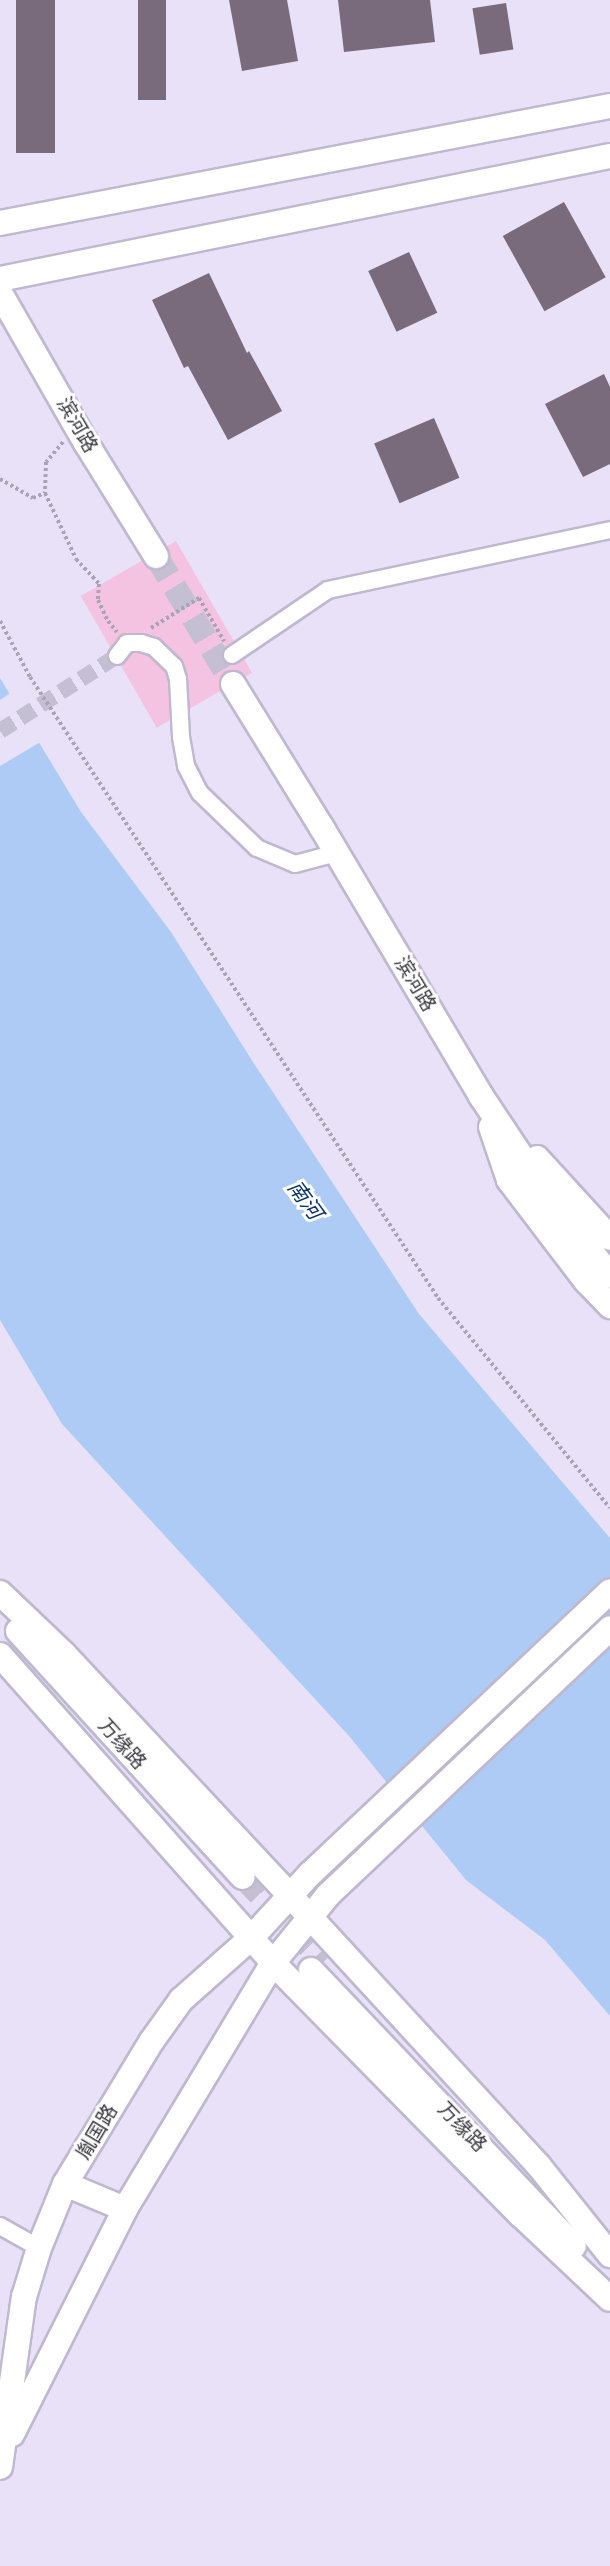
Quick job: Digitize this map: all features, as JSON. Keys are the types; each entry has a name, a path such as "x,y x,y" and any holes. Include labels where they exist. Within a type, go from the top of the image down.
{"main road":[{"path":"0,223 610,106"},
{"path":"0,279 610,156"},
{"name":"滨河路","path":"0,293 75,423 156,556"},
{"name":"滨河路","path":"233,684 337,853 481,1096 541,1186 610,1276"},
{"path":"481,1096 610,1238"},
{"path":"481,1096 509,1180 586,1281 610,1306"},
{"name":"胤国路","path":"1,2460 24,2297 39,2248 65,2184 151,2042 181,2000 252,1937 310,1874 610,1591"},
{"path":"0,1593 64,1654 310,1917 539,2166 610,2255"},
{"name":"万缘路","path":"0,1611 238,1881 0,1635"},
{"name":"胤国路","path":"1,2460 125,2208 273,1963 328,1895 610,1628"},
{"path":"0,1655 273,1963 521,2215 610,2299"},
{"name":"万缘路","path":"610,2269 317,1966 610,2286"},
{"path":"65,2184 125,2208"}],"street":[{"path":"232,655 328,590 610,530"},
{"path":"122,650 154,647 174,666 178,679 181,737 186,766 200,793 220,815 257,848 295,864 337,853"},
{"path":"0,2226 39,2248"}],"path":[{"path":"75,423 68,437 46,462 45,493 76,559 99,584 98,600 122,650 199,598 232,655"},
{"path":"0,479 33,498 45,493"},
{"path":"0,621 42,696 438,1298 610,1508"}],"shaded area":[{"path":"176,541 252,673 157,728 81,596"}],"water":[{"name":"南河","path":"0,678 81,812 171,932 253,1062 419,1314 610,1538 610,2016 545,1940 466,1880 349,1736 62,1424 0,1320"}],"pier":[{"path":"12,692 42,741 0,766 0,700"}],"building":[{"path":"16,0 55,0 55,153 16,153"},
{"path":"138,0 166,0 166,100 138,100"},
{"path":"229,0 287,0 298,61 242,71"},
{"path":"338,0 430,0 435,42 344,52"},
{"path":"506,3 513,49 480,55 472,8"},
{"path":"564,202 606,277 544,311 503,236"},
{"path":"409,252 437,313 397,332 368,271"},
{"path":"209,273 247,353 249,351 282,411 228,440 188,366 184,368 152,300"},
{"path":"604,374 610,387 610,464 583,477 545,404"},
{"path":"434,418 459,478 400,503 374,443"}],"tunnel":[{"path":"156,556 233,684"},
{"path":"0,731 117,656"},
{"path":"243,1877 324,1962"}]}
